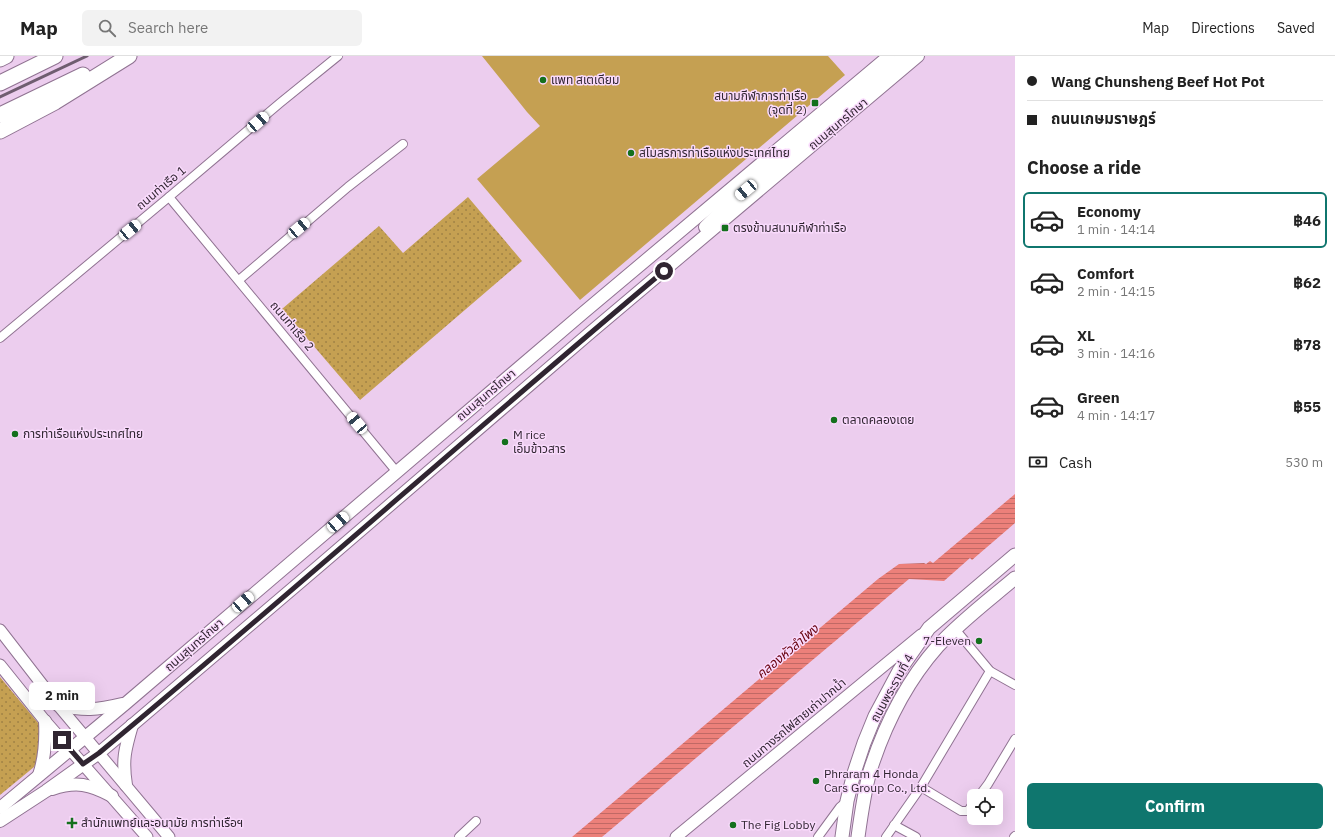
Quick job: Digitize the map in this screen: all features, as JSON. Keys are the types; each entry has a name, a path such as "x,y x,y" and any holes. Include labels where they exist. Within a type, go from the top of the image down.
{"highway":[{"path":"0,59 6,56"},
{"path":"0,83 55,56"},
{"path":"0,115 124,56"},
{"path":"0,131 55,102 129,56"}],"main road":[{"name":"ถนนสุนทรโกษา","path":"0,808 125,704 396,471 889,56"},
{"path":"676,261 703,228 725,207 904,56"},
{"name":"ถนนสุนทรโกษา","path":"0,821 46,791 99,753 591,332 918,56"},
{"name":"ถนนพระรามที่ 4","path":"842,837 847,801 864,743 875,716 899,671 929,628 1015,555"},
{"name":"ถนนพระรามที่ 4","path":"858,837 865,792 870,772 878,748 898,704 923,664 955,629 1015,578"},
{"path":"58,705 76,709 95,710 125,704"},
{"path":"39,775 46,748 45,721"},
{"path":"126,785 123,767 125,749 132,725"},
{"path":"46,791 59,787 79,785 97,788 112,796"}],"street":[{"name":"ถนนท่าเรือ 1","path":"0,338 338,56"},
{"path":"238,280 348,187 404,144"},
{"name":"ถนนท่าเรือ 2","path":"169,197 396,471"},
{"name":"ถนนทางรถไฟสายเก่าปากน้ำ","path":"676,837 929,628"},
{"path":"955,629 990,671 1015,685"},
{"path":"0,630 58,705 169,837"},
{"path":"0,665 45,721 147,837"},
{"path":"886,837 921,787 990,671"},
{"path":"984,789 1015,739"},
{"path":"921,787 962,811 967,811"},
{"path":"818,837 840,807 847,801"},
{"path":"459,837 476,821"},
{"path":"894,825 916,837"}],"shaded area":[{"name":"สโมสรการท่าเรือแห่งประเทศไทย","path":"482,56 828,56 845,75 580,300 477,179 540,126"},
{"path":"468,197 522,261 360,400 282,309 379,226 403,253"},
{"path":"1015,494 1015,523 972,560 970,558 944,581 909,579 602,837 572,837 878,579 899,564 926,564 930,561 933,563"},
{"path":"0,677 39,724 40,735 38,759 34,767 0,795"}],"railway":[{"path":"0,97 87,56"}],"place":[{"name":"แพท สเตเดียม","path":"543,80"},
{"name":"สนามกีฬาการท่าเรือ (จุดที่ 2)","path":"815,103"},
{"name":"สโมสรการท่าเรือแห่งประเทศไทย","path":"631,153"},
{"name":"ตรงข้ามสนามกีฬาท่าเรือ","path":"725,228"},
{"name":"ตลาดคลองเตย","path":"834,420"},
{"name":"การท่าเรือแห่งประเทศไทย","path":"15,434"},
{"name":"M rice เอ็มข้าวสาร","path":"505,442"},
{"name":"7-Eleven","path":"979,641"},
{"name":"Phraram 4 Honda Cars Group Co., Ltd.","path":"816,781"},
{"name":"สำนักแพทย์และอนามัย การท่าเรือฯ","path":"72,823"},
{"name":"The Fig Lobby","path":"733,825"}],"route":[{"path":"62,740 83,764 99,753 664,271"}],"water label":[{"name":"คลองหัวลำโพง","path":"787,651"}]}
